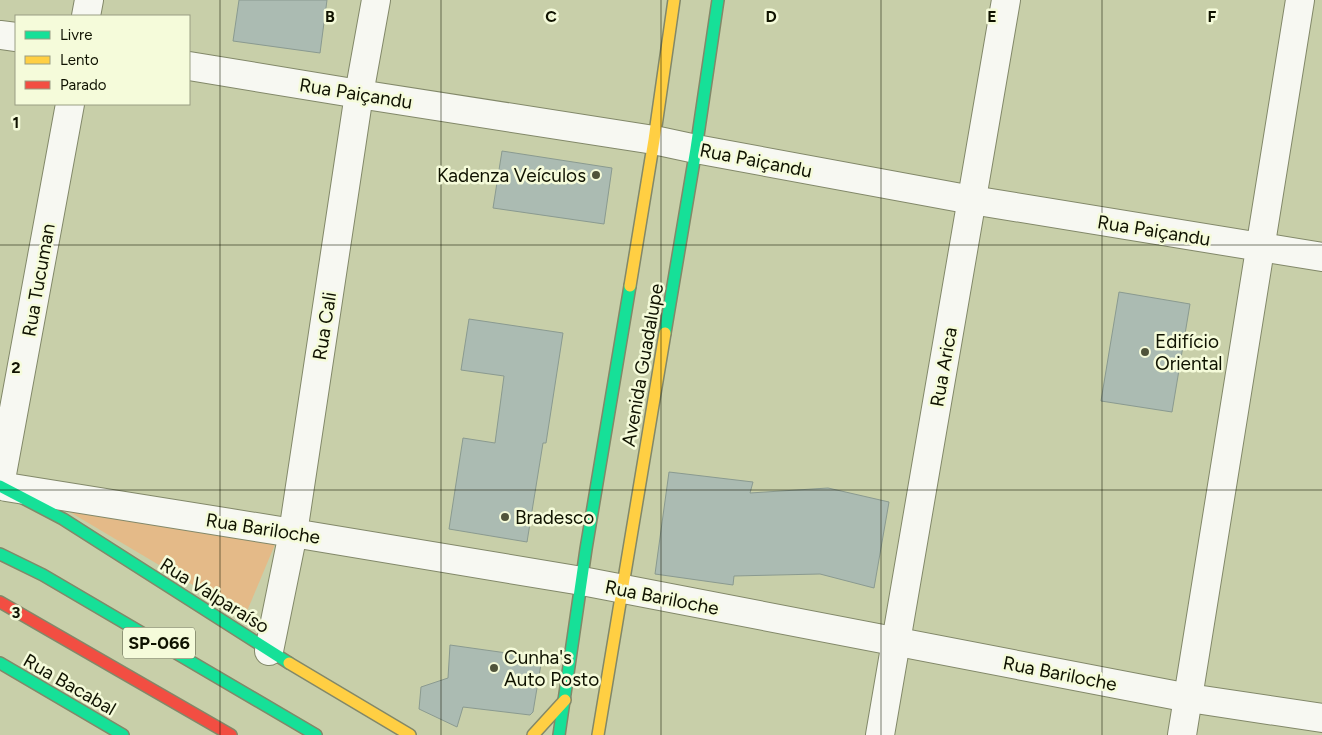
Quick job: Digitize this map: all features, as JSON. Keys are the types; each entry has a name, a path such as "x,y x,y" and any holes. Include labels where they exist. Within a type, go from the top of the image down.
{"street":[{"path":"86,15 89,0"},
{"name":"Rua Cali","path":"269,650 293,533 359,94 376,0"},
{"name":"Avenida Guadalupe","path":"559,735 586,549 654,140 674,0"},
{"name":"Avenida Guadalupe","path":"598,735 696,149 718,0"},
{"name":"Rua Arica","path":"880,735 1006,0"},
{"path":"1182,735 1300,0"},
{"path":"0,35 15,37"},
{"name":"Rua Paiçandu","path":"190,66 654,140 972,200 1322,256"},
{"name":"Rua Tucuman","path":"0,486 70,105"},
{"name":"Rua Bariloche","path":"0,486 582,581 1189,698 1322,718"},
{"name":"Rua Valparaíso","path":"0,486 62,520 269,650 410,735"},
{"name":"SP-066","path":"0,554 43,575 316,735"},
{"name":"SP-066","path":"0,602 18,610 231,735"},
{"name":"Rua Bacabal","path":"0,662 123,735"},
{"path":"533,735 565,700"}],"shaded area":[{"path":"53,502 276,542 245,616"}],"building":[{"path":"239,0 327,0 320,53 233,41"},
{"path":"502,151 612,168 604,224 493,208"},
{"name":"Edifício Oriental","path":"1119,292 1190,304 1172,412 1101,401"},
{"path":"469,319 563,333 546,443 543,443 527,542 449,529 463,438 495,443 504,376 461,370"},
{"path":"669,472 753,482 750,493 828,488 889,502 874,588 820,574 734,576 733,585 655,574"},
{"name":"Cunha's Auto Posto","path":"450,645 542,658 533,712 530,715 463,707 457,727 419,709 421,687 448,678"}],"traffic: fast":[{"path":"665,333 696,149 718,0"},
{"path":"559,735 586,549 630,286"},
{"path":"0,486 63,519 289,663"},
{"path":"0,554 43,575 316,735"},
{"path":"0,663 123,735"}],"traffic: slow":[{"path":"630,286 654,140 674,0"},
{"path":"598,735 665,333"},
{"path":"289,663 410,735"},
{"path":"533,735 565,700"}],"traffic: jam":[{"path":"0,602 231,735"}],"place":[{"name":"Kadenza Veículos","path":"596,175"},
{"name":"Edifício Oriental","path":"1145,352"},
{"name":"Bradesco","path":"505,517"},
{"name":"Cunha's Auto Posto","path":"494,668"}]}
